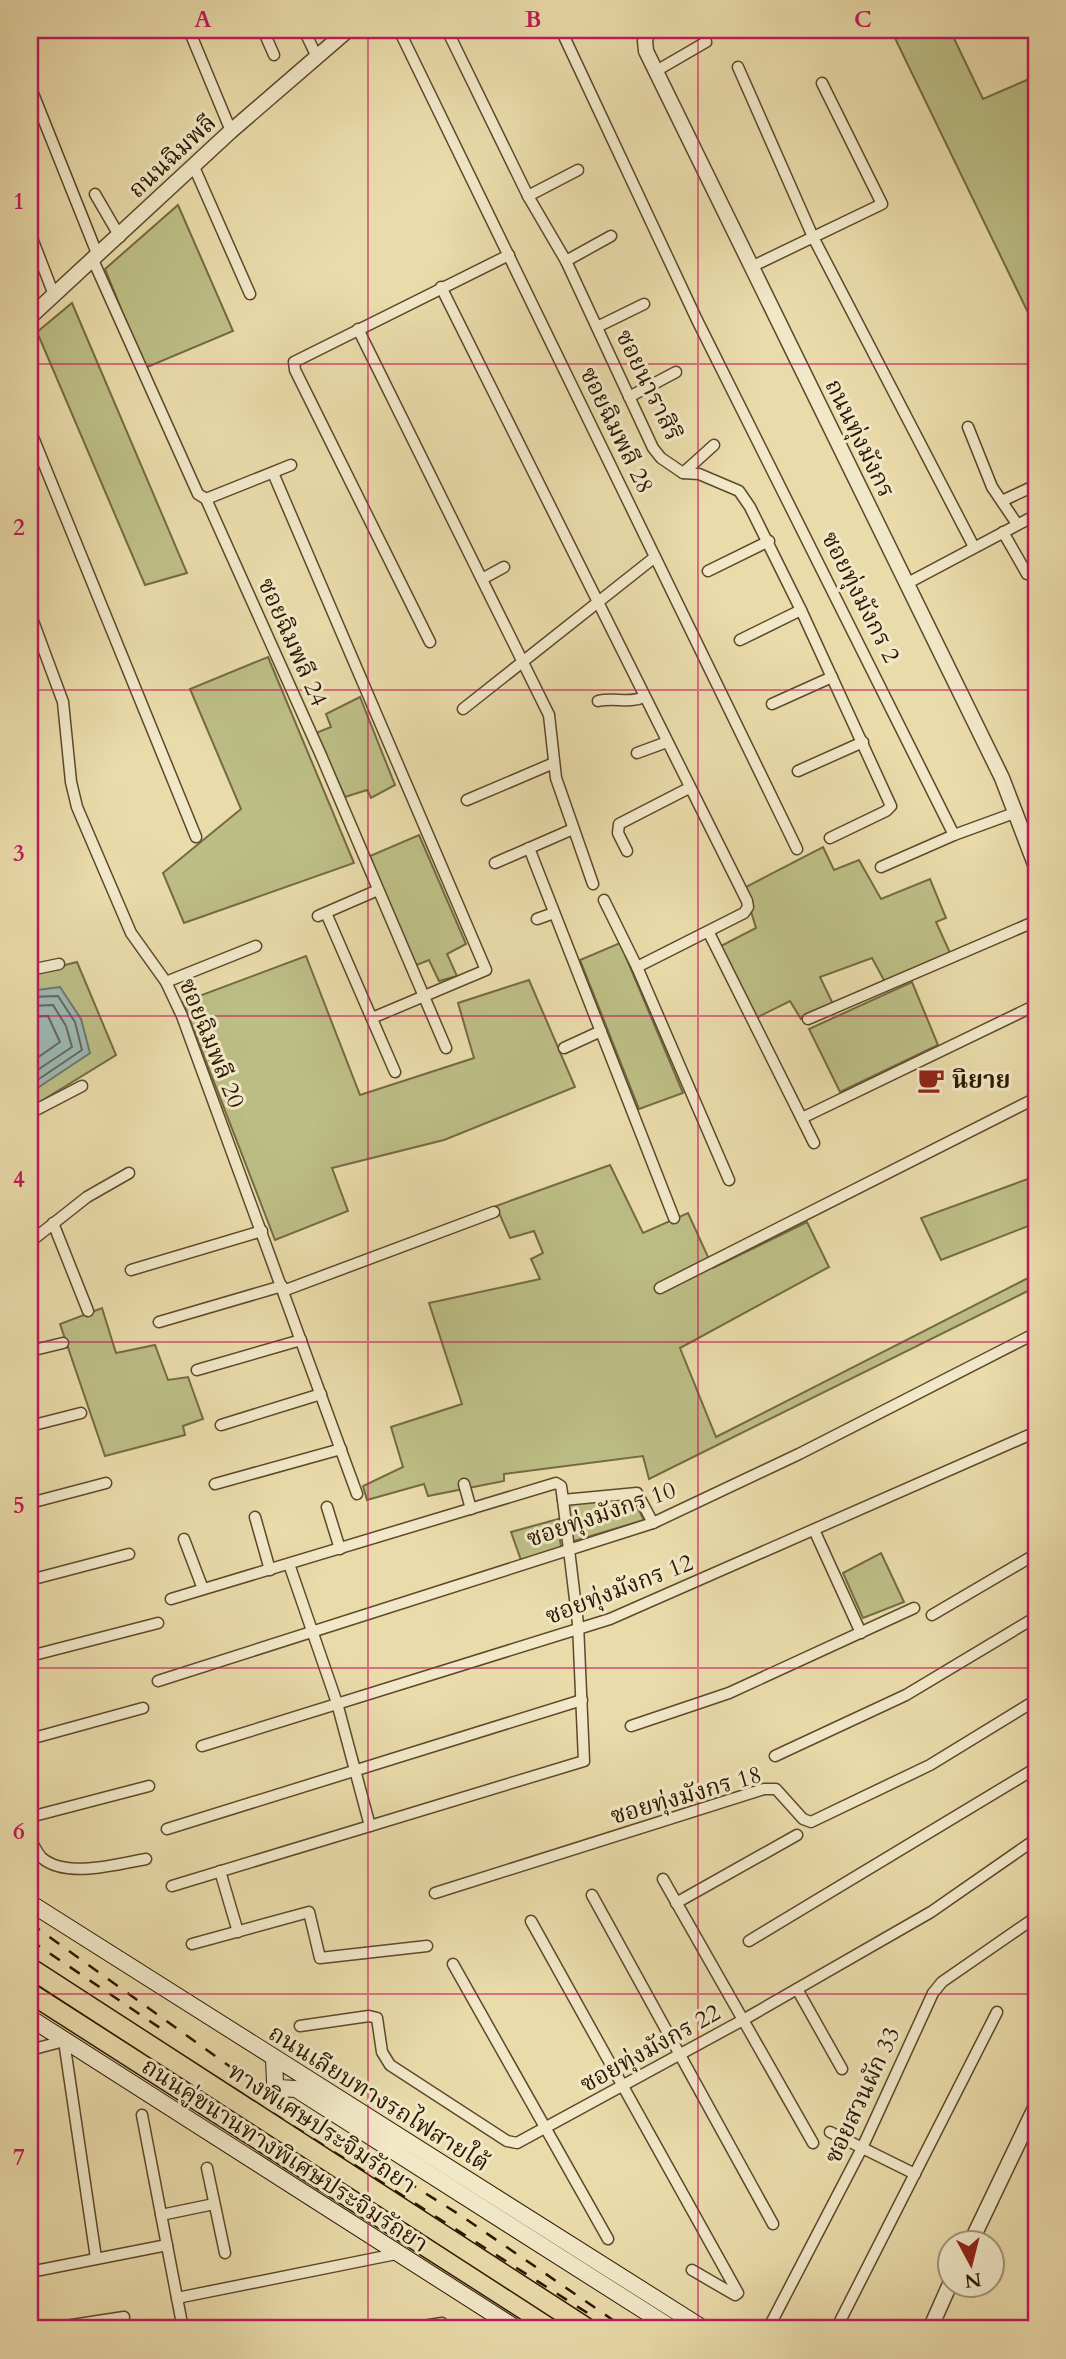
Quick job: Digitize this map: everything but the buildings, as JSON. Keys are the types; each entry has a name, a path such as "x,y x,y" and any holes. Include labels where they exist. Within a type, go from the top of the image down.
{"highway":[{"name":"ทางพิเศษประจิมรัถยา","path":"30,1968 589,2329"},
{"name":"ทางพิเศษประจิมรัถยา","path":"30,1993 555,2329"}],"main road":[{"name":"ถนนเลียบทางรถไฟสายใต้","path":"30,1903 704,2329"},
{"name":"ถนนคู่ขนานทางพิเศษประจิมรัถยา","path":"30,2018 517,2329"},
{"path":"274,2059 275,2083 279,2088 296,2089 673,2329"},
{"path":"218,2139 247,2132 255,2147 539,2329"}],"street":[{"path":"189,30 231,131"},
{"path":"263,30 274,55"},
{"path":"304,30 317,57"},
{"name":"ถนนฉิมพลี","path":"30,317 120,237 231,131 348,30"},
{"name":"ซอยฉิมพลี 28","path":"399,30 797,849"},
{"name":"ซอยนาราสิริ","path":"447,30 528,196 566,261 653,448 661,458 683,473 699,474 738,491 769,541 891,806 886,811 830,838"},
{"name":"ซอยทุ่งมังกร 2","path":"561,30 697,320 954,835"},
{"name":"ถนนทุ่งมังกร","path":"648,30 646,51 1017,812 1032,845 1036,867"},
{"path":"656,71 706,42 703,30"},
{"path":"738,67 813,237 974,547"},
{"path":"751,267 882,204 822,83"},
{"name":"ซอยฉิมพลี 24","path":"30,86 95,258 198,494 206,499 446,1048"},
{"path":"194,167 250,294"},
{"path":"528,196 578,170"},
{"path":"95,194 120,237"},
{"path":"30,233 54,295"},
{"path":"566,261 611,236"},
{"path":"430,642 295,370 294,362 509,255"},
{"path":"441,287 748,907 709,933 637,967"},
{"path":"597,327 644,304"},
{"path":"358,329 549,715 556,778 593,884"},
{"path":"629,397 676,372"},
{"path":"968,427 982,468 1017,524"},
{"path":"30,430 196,837"},
{"path":"683,473 714,445"},
{"path":"206,499 291,465"},
{"path":"273,473 486,970 372,1018"},
{"path":"1002,501 1034,486"},
{"path":"906,584 1035,517"},
{"path":"1003,532 1027,574"},
{"path":"708,571 769,541"},
{"path":"463,709 655,557"},
{"path":"482,579 504,567"},
{"path":"740,640 801,610"},
{"name":"ซอยฉิมพลี 20","path":"30,617 63,702 71,782 77,807 131,933 166,982 182,1016 357,1494"},
{"path":"772,704 832,677"},
{"path":"598,701 636,701 644,698"},
{"path":"638,753 667,742"},
{"path":"798,771 863,742"},
{"path":"467,800 554,763"},
{"path":"627,851 618,833 619,824 689,788"},
{"path":"880,867 954,835 1017,812"},
{"path":"495,863 573,829"},
{"path":"529,848 674,1218"},
{"path":"378,890 322,914 395,1072"},
{"path":"604,900 637,967 729,1180"},
{"path":"537,919 554,913"},
{"path":"808,1019 1036,921"},
{"path":"709,933 814,1143"},
{"path":"166,982 256,946"},
{"path":"30,970 59,964"},
{"path":"803,1118 1036,1005"},
{"path":"564,1048 601,1031"},
{"path":"30,1113 82,1086"},
{"path":"660,1288 1036,1098"},
{"path":"30,1242 87,1197 130,1173"},
{"path":"159,1322 282,1288 494,1212"},
{"path":"53,1223 88,1311"},
{"path":"131,1270 261,1231"},
{"name":"ซอยทุ่งมังกร 10","path":"159,1681 653,1523 799,1454 1036,1333"},
{"path":"197,1370 301,1340"},
{"path":"30,1351 63,1343"},
{"path":"221,1425 321,1394"},
{"path":"30,1426 81,1413"},
{"name":"ซอยทุ่งมังกร 12","path":"202,1746 579,1631 815,1532 1036,1432"},
{"path":"215,1484 341,1449"},
{"path":"30,1503 106,1483"},
{"path":"464,1483 471,1509"},
{"path":"171,1599 556,1483 561,1486 579,1631 584,1761 172,1886"},
{"path":"563,1500 637,1493 653,1523"},
{"path":"327,1507 340,1549"},
{"path":"254,1517 270,1570"},
{"path":"815,1532 861,1633"},
{"path":"184,1539 204,1589"},
{"path":"932,1615 1036,1554"},
{"path":"30,1580 129,1555"},
{"path":"289,1564 337,1703 370,1826"},
{"path":"631,1726 729,1693 914,1608"},
{"path":"775,1756 906,1695 1036,1617"},
{"path":"30,1657 158,1623"},
{"path":"167,1829 582,1700"},
{"name":"ซอยทุ่งมังกร 18","path":"435,1893 764,1789 776,1789 803,1819 811,1822 930,1765 1036,1700"},
{"path":"30,1739 143,1708"},
{"path":"748,1941 1036,1768"},
{"path":"30,1817 149,1786"},
{"path":"677,1903 797,1835"},
{"path":"30,1839 43,1858 67,1868 107,1866 146,1859"},
{"name":"ซอยทุ่งมังกร 22","path":"300,2026 369,2016 377,2018 382,2052 390,2065 507,2141 517,2143 743,2020 931,1912 1036,1839"},
{"path":"220,1871 238,1932"},
{"path":"663,1879 813,2143"},
{"path":"592,1895 773,2224"},
{"path":"192,1944 309,1912 320,1958 427,1946"},
{"name":"ซอยสวนผัก 33","path":"768,2329 862,2148 937,1987 1036,1917"},
{"path":"531,1921 738,2293 735,2295 692,2270"},
{"path":"453,1964 608,2239"},
{"path":"797,1989 842,2068"},
{"path":"836,2329 997,2012"},
{"path":"30,2050 64,2041 96,2258"},
{"path":"977,2230 1036,2106"},
{"path":"142,2115 183,2329"},
{"path":"830,2132 915,2174"},
{"path":"207,2168 225,2253"},
{"path":"162,2215 214,2204"},
{"path":"30,2272 167,2245"},
{"path":"177,2298 396,2254"},
{"path":"930,2329 943,2300"},
{"path":"46,2329 124,2317"},
{"path":"404,2329 442,2323"}],"green space":[{"path":"891,30 950,30 983,99 1036,76 1036,329"},
{"path":"178,205 233,331 145,368 105,269"},
{"path":"72,303 187,573 145,585 37,332"},
{"path":"268,657 354,863 184,923 163,873 241,809 190,689"},
{"path":"360,697 395,785 371,798 367,790 345,797 316,733 331,727 326,714"},
{"path":"419,835 466,944 447,954 457,976 439,981 429,960 414,966 370,856"},
{"path":"823,847 834,870 859,860 881,899 930,879 946,918 936,922 951,955 885,982 872,958 820,977 833,1004 801,1019 790,1001 756,1018 721,946 756,928 744,888"},
{"path":"620,943 683,1093 639,1109 580,960"},
{"path":"306,956 360,1095 474,1058 458,1003 529,980 575,1087 444,1140 332,1168 348,1211 275,1240 183,1002"},
{"path":"77,962 116,1055 30,1108 30,974"},
{"path":"912,982 938,1045 840,1092 809,1029"},
{"path":"610,1165 643,1233 688,1213 713,1268 807,1222 829,1267 680,1348 716,1437 1036,1274 1036,1287 649,1479 643,1456 504,1474 504,1481 428,1496 424,1484 367,1500 363,1486 403,1467 391,1427 462,1404 429,1303 540,1279 531,1259 543,1253 534,1231 510,1238 496,1206"},
{"path":"1036,1176 1036,1223 941,1260 921,1218"},
{"path":"102,1308 116,1353 155,1345 168,1380 188,1377 203,1419 183,1426 185,1435 105,1456 60,1324"},
{"path":"631,1495 644,1520 571,1542 568,1504"},
{"path":"558,1519 561,1548 521,1560 511,1532"},
{"path":"881,1553 904,1602 863,1618 843,1573"}],"water":[{"path":"60,987 81,1019 90,1053 30,1093 30,991"}],"railway":[{"path":"30,1923 271,2096 460,2215 626,2329"},
{"path":"30,1940 166,2032"},
{"path":"30,1959 597,2319"},
{"path":"521,2283 583,2329"}],"place":[{"name":"นิยาย","path":"931,1080"}]}
